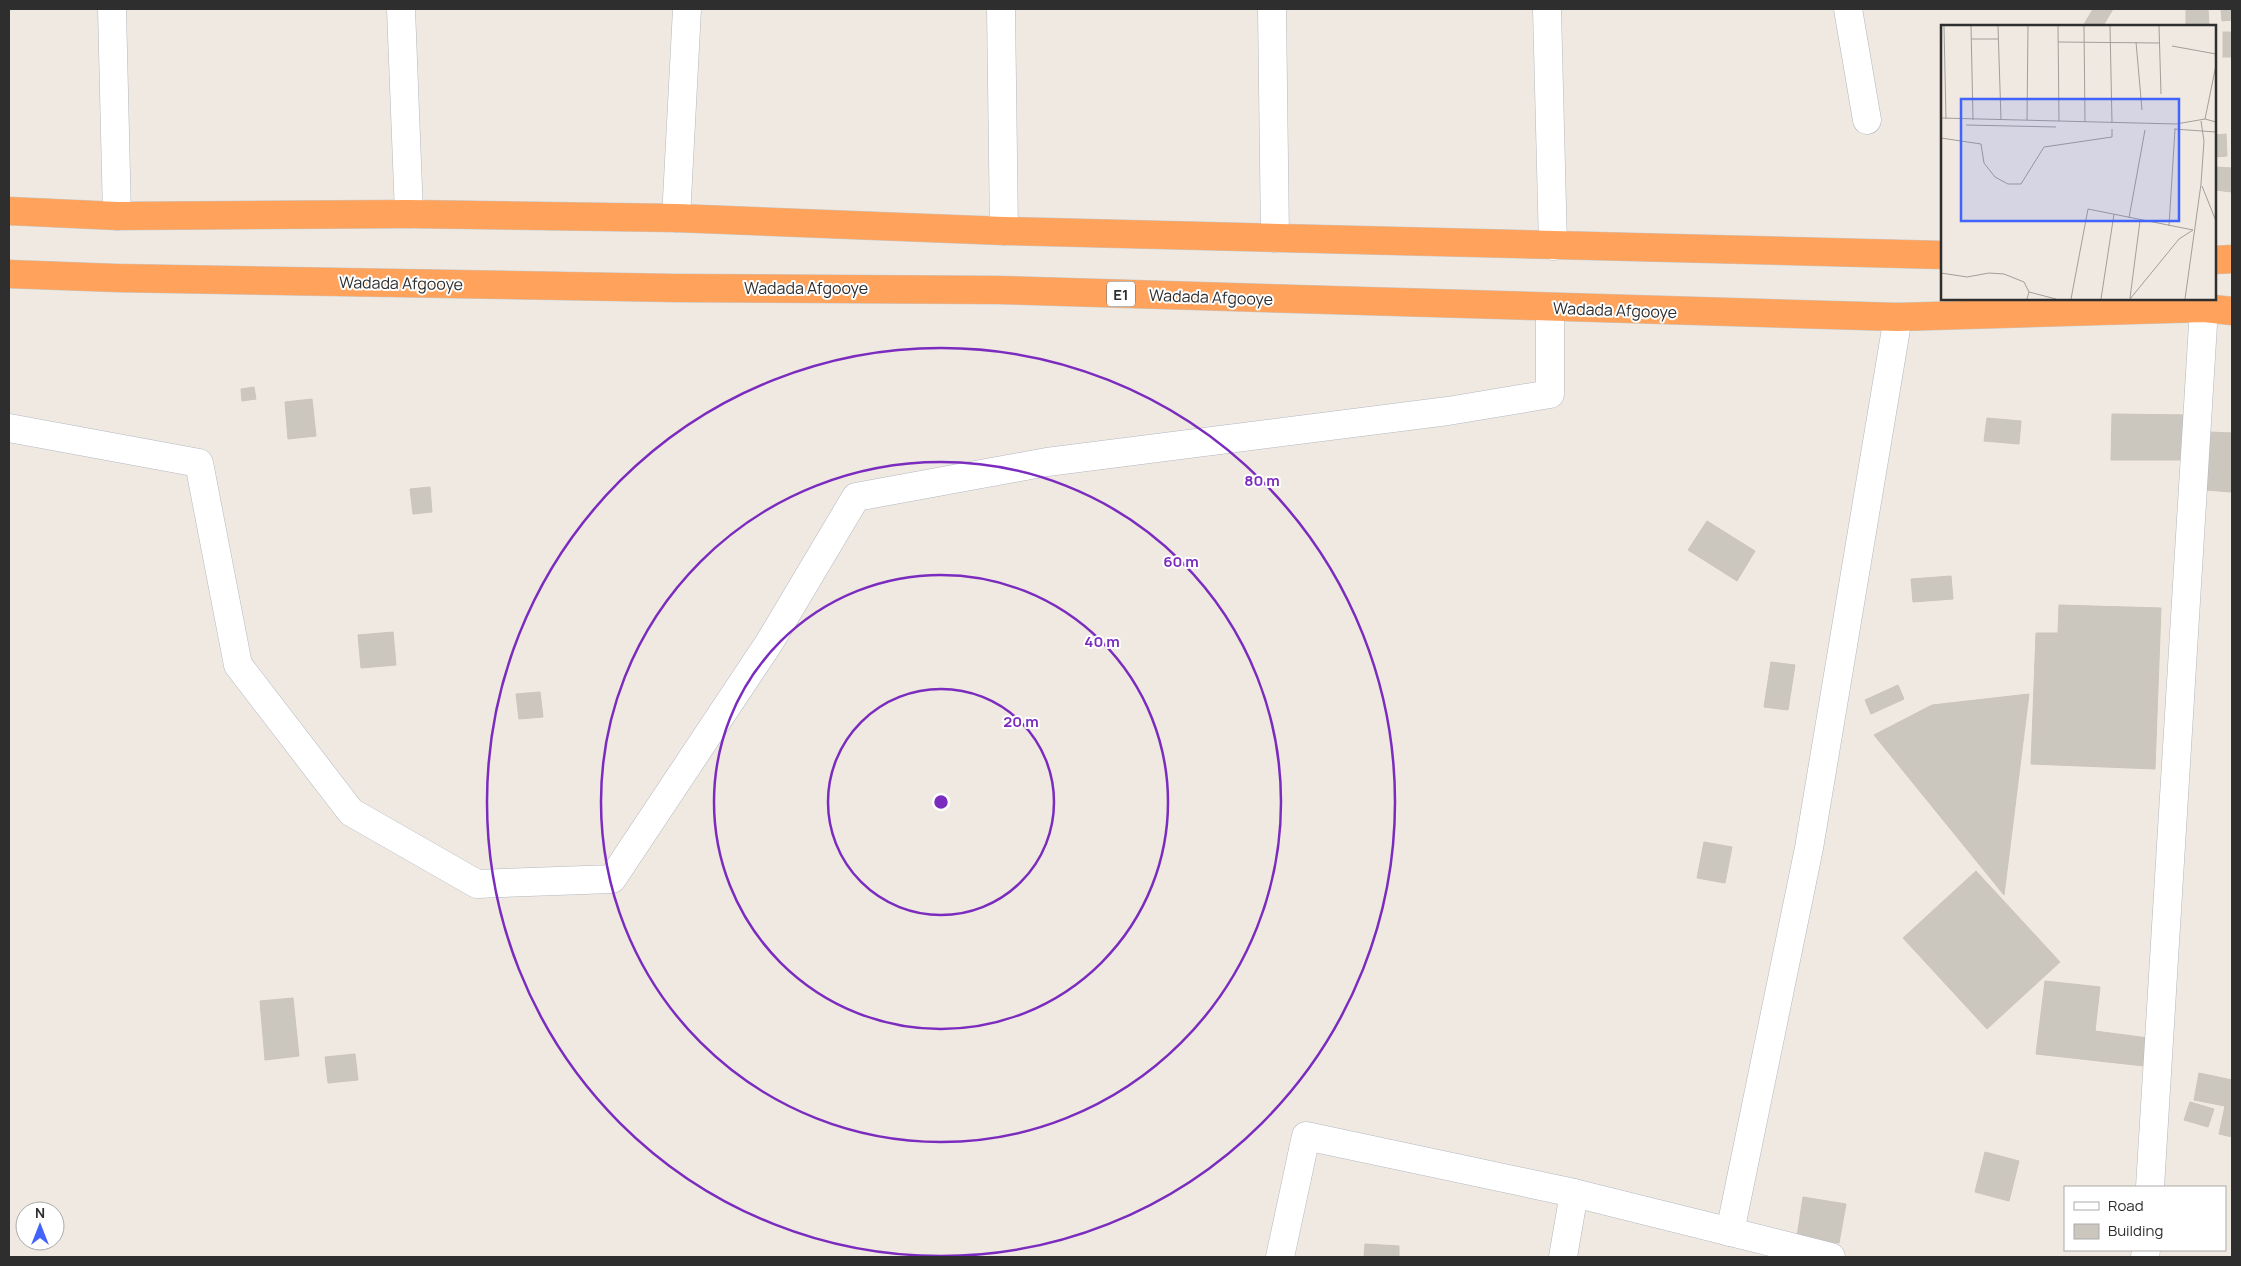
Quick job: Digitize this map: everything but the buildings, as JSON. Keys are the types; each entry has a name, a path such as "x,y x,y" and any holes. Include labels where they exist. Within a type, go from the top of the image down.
{"highway":[{"path":"9,211 117,216 409,214 676,218 1004,231 1941,255"},
{"path":"2216,260 2232,259"},
{"name":"Wadada Afgooye","path":"9,274 126,278 674,288 998,290 1898,317 2204,308 2232,311"}],"street":[{"path":"112,9 117,216"},
{"path":"402,9 409,214"},
{"path":"676,218 687,9"},
{"path":"1001,9 1004,231"},
{"path":"1272,9 1275,238"},
{"path":"1547,9 1553,246"},
{"path":"1848,9 1867,120"},
{"path":"9,428 199,463 238,666 351,812 476,884 612,879 770,644 856,497 1047,462 1448,411 1550,394 1550,308"},
{"path":"2150,1186 2204,308"},
{"path":"1730,1232 1809,848 1898,317"},
{"path":"1280,1257 1306,1136 1574,1193 1831,1257"},
{"path":"1563,1257 1574,1193"}]}
